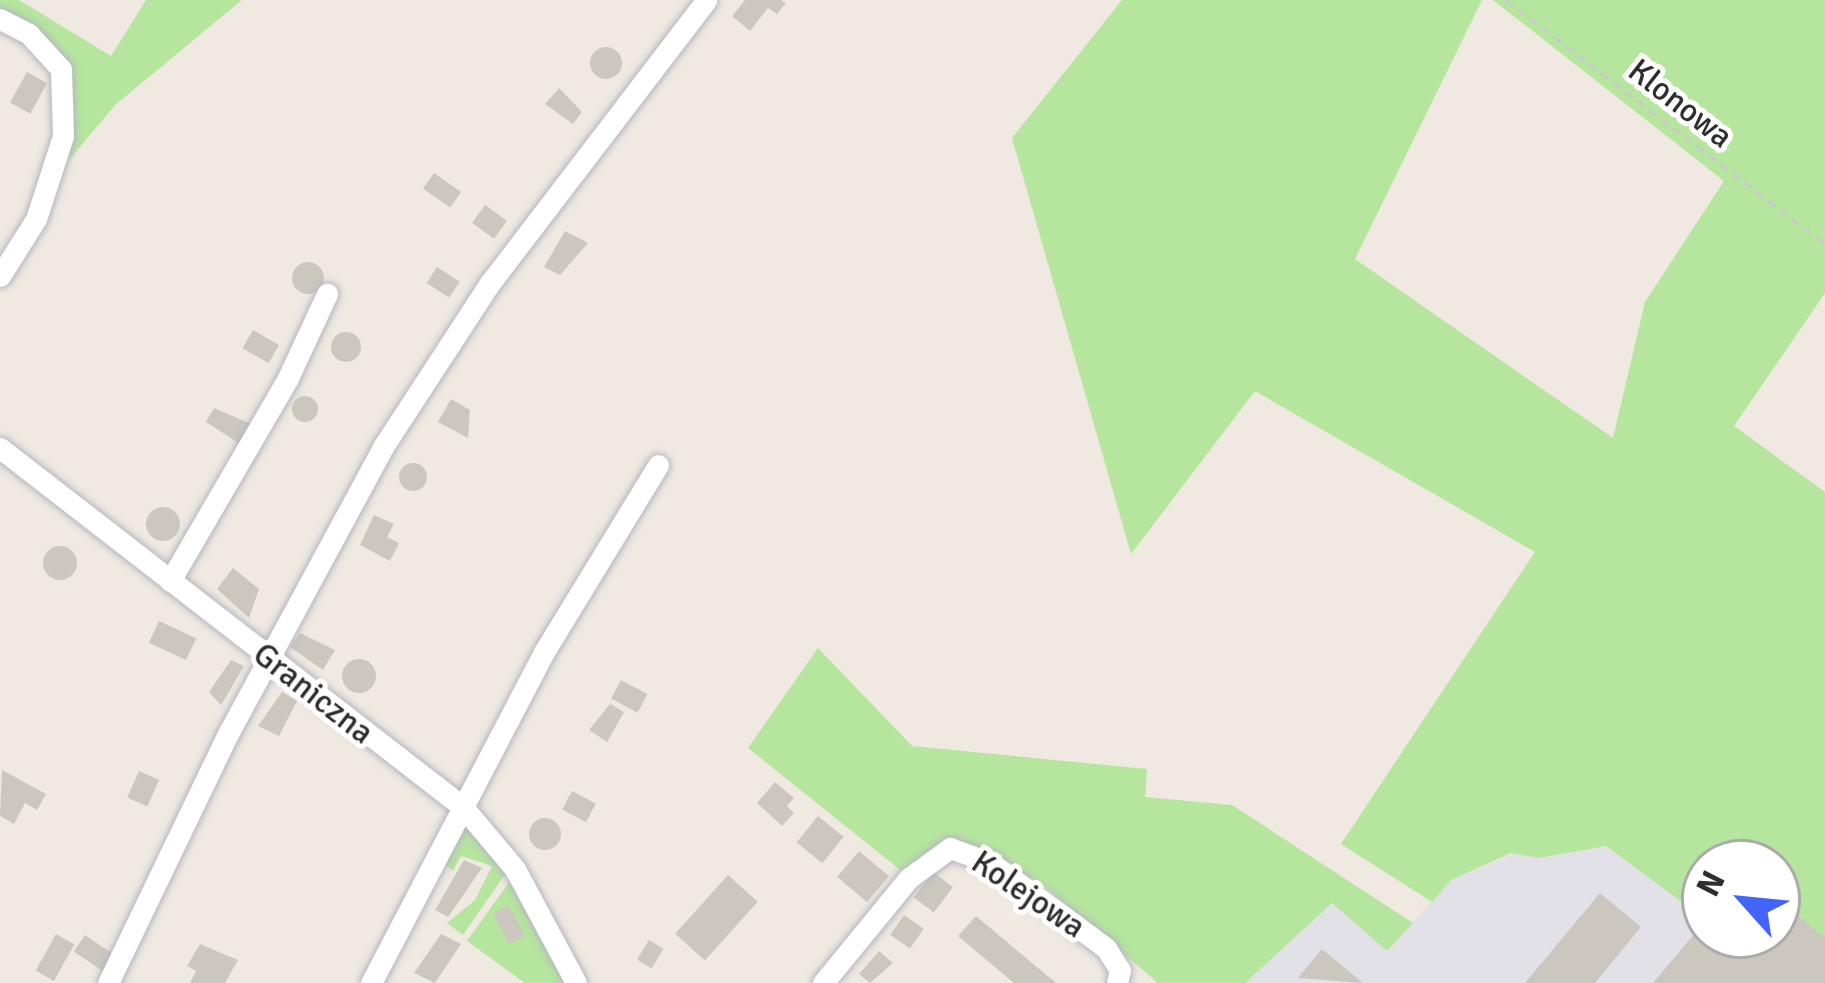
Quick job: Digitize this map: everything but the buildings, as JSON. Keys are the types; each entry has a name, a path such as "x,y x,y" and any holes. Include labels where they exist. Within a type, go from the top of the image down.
{"street":[{"path":"109,983 268,660 383,447 490,284 706,0"},
{"path":"0,19 29,34 61,69 63,136 36,219 0,276"},
{"path":"170,581 289,378 327,294"},
{"name":"Graniczna","path":"0,448 463,807 515,869 576,983"},
{"path":"373,982 575,597 658,465"},
{"name":"Kolejowa","path":"823,983 909,878 950,848 991,863 1106,947 1120,970 1117,983"}],"path":[{"name":"Klonowa","path":"1506,0 1825,244"}],"shaded area":[{"path":"1606,846 1681,901 1681,959 1742,959 1779,983 1245,983 1332,902 1387,951 1451,880 1522,850 1539,858"}],"green space":[{"path":"0,0 19,0 111,56 146,0 242,0 115,105 69,160 75,112 69,68 0,9"},
{"path":"1122,0 1482,0 1355,259 1613,438 1645,302 1724,181 1493,0 1825,0 1825,293 1734,426 1825,492 1825,983 1801,959 1801,839 1681,839 1681,901 1606,846 1539,858 1511,853 1451,880 1432,902 1341,844 1535,552 1255,391 1131,554 1012,138"},
{"path":"818,648 912,746 1147,769 1145,797 1232,805 1413,923 1387,951 1332,903 1245,983 1158,983 1045,886 989,855 938,845 904,873 748,748"},
{"path":"467,826 506,873 463,935 447,923 475,900 492,866 461,856 453,871 444,864"},
{"path":"512,878 564,983 525,983 467,941"}]}
